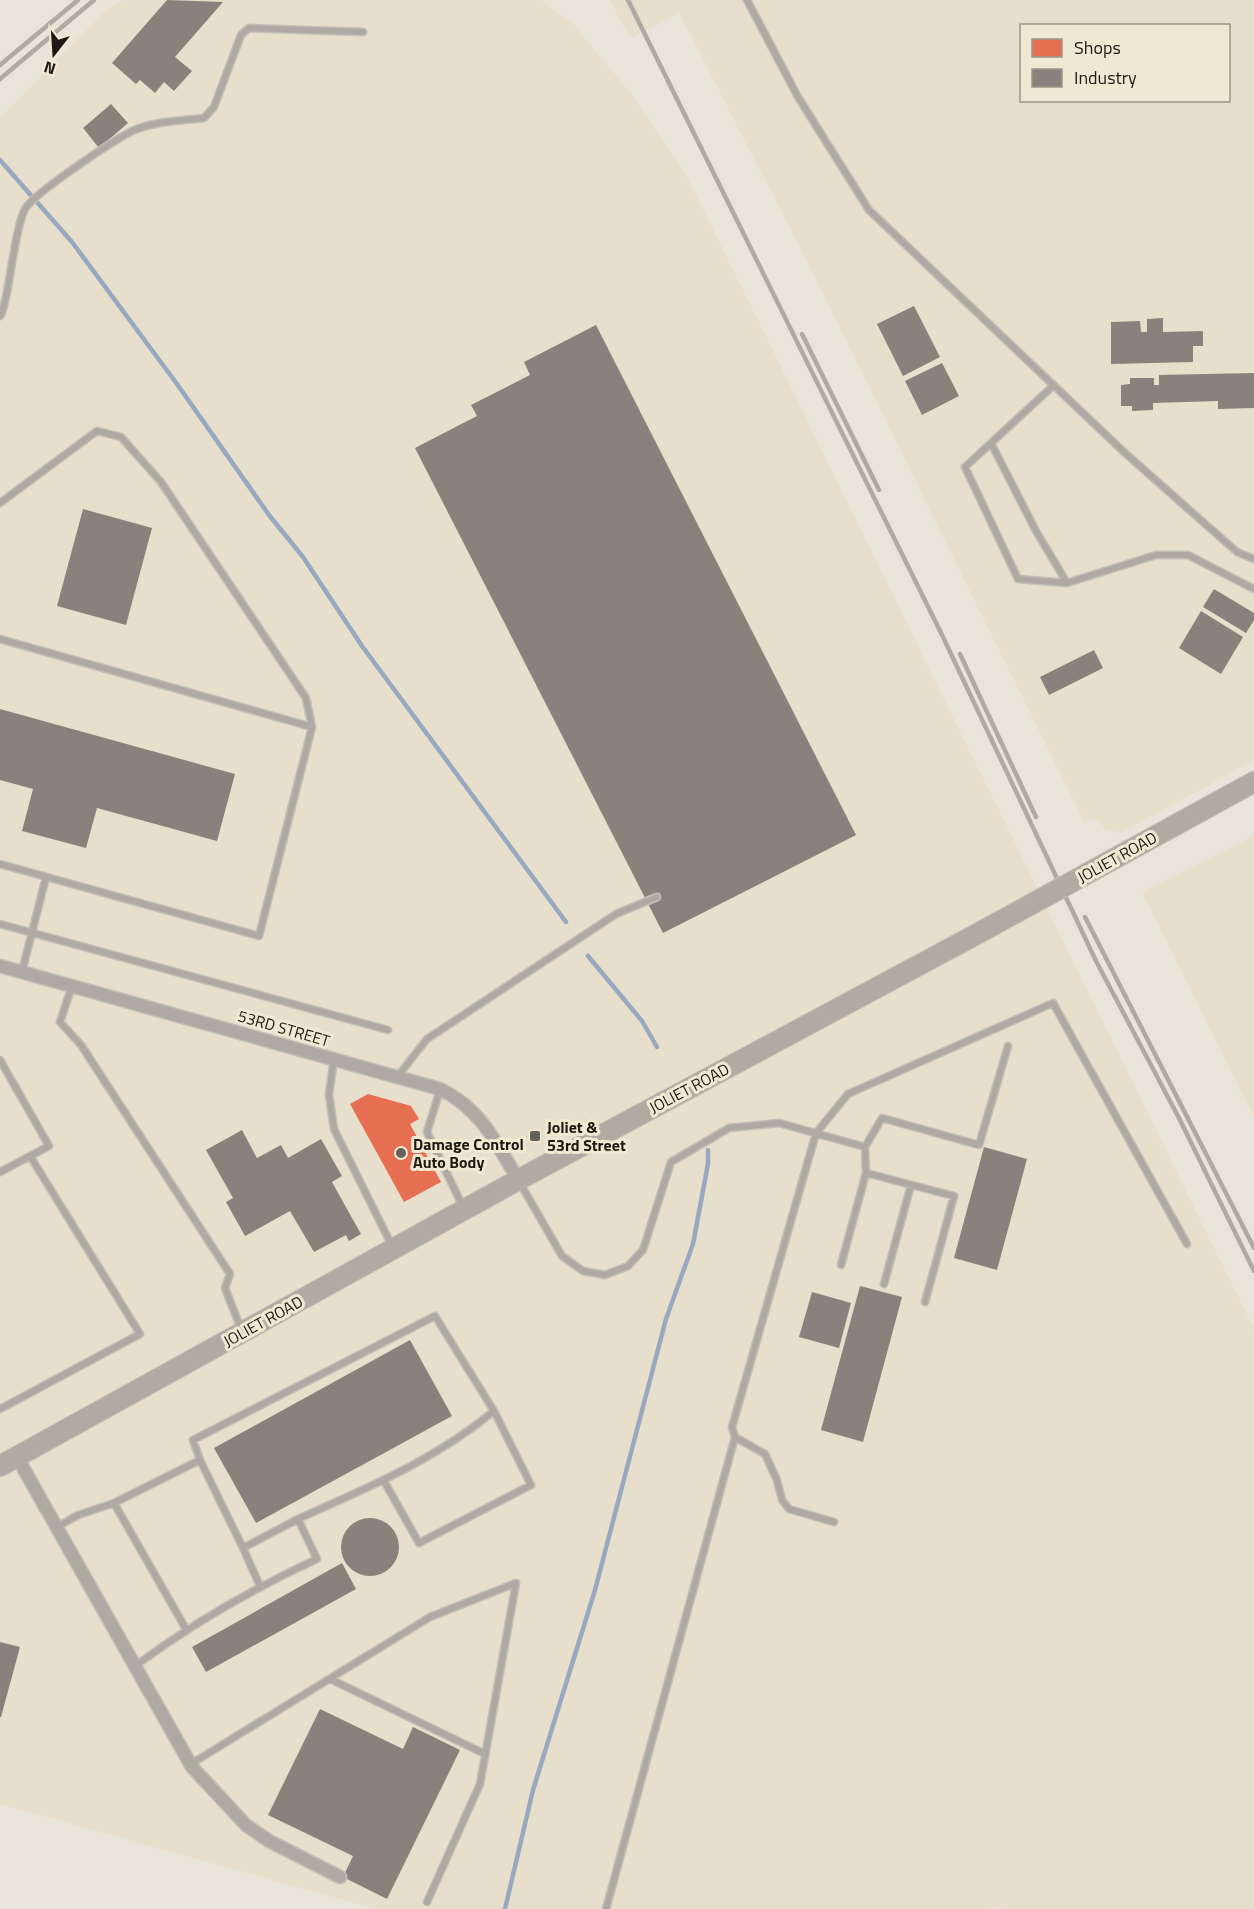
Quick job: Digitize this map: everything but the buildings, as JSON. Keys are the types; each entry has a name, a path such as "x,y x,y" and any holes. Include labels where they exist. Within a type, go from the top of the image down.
{"main road":[{"name":"JOLIET ROAD","path":"8,1461 518,1180 1254,783"}],"street":[{"name":"53RD STREET","path":"0,966 440,1089 456,1096 484,1122 518,1180"},
{"path":"8,1461 57,1527 190,1765 246,1825 269,1841 340,1877"}],"lane":[{"path":"747,0 798,97 869,210 1054,385 1237,552 1254,559"},
{"path":"0,316 4,312 7,281 24,210 44,188 132,131 157,123 204,118 214,107 241,35 249,28 363,32"},
{"path":"1054,385 965,467 1018,579 1067,583 1156,555 1188,555 1254,589"},
{"path":"0,502 97,431 121,437 161,482 306,698 312,727 259,936 0,864"},
{"path":"991,443 1036,531 1067,583"},
{"path":"0,639 312,727"},
{"path":"22,972 46,877"},
{"path":"398,1077 427,1039 616,914 657,897"},
{"path":"0,924 388,1030"},
{"path":"72,986 60,1022 81,1045 230,1274 225,1288 243,1332"},
{"path":"606,1909 735,1437 732,1427 816,1133 848,1094 1053,1003 1187,1244"},
{"path":"841,1265 866,1173 865,1147 882,1118 979,1145 1008,1046"},
{"path":"334,1059 329,1094 334,1129 394,1249"},
{"path":"0,1060 3,1071 49,1146 0,1172"},
{"path":"440,1089 427,1132 465,1210"},
{"path":"518,1180 561,1256 583,1271 605,1275 628,1266 643,1250 672,1162 729,1128 779,1123 865,1147"},
{"path":"0,1409 140,1334 30,1156"},
{"path":"866,1173 954,1196 925,1302"},
{"path":"884,1284 911,1185"},
{"path":"260,1586 200,1460 193,1440 435,1316 494,1411 531,1485 419,1543 384,1481"},
{"path":"243,1548 384,1481 463,1436 494,1411"},
{"path":"735,1437 765,1454 777,1480 782,1500 789,1509 834,1522"},
{"path":"57,1527 78,1515 114,1503 200,1460"},
{"path":"114,1503 186,1629"},
{"path":"134,1666 186,1629 260,1586 316,1559 298,1520"},
{"path":"190,1765 430,1617 516,1583 480,1784 427,1902"},
{"path":"330,1679 485,1754"}],"shaded area":[{"path":"123,0 541,0 573,24 632,95 686,174 1254,1329 1254,1909 1008,1909 999,1907 989,1909 376,1909 0,1804 0,118 108,8"},
{"path":"609,0 1254,0 1254,760 1121,833 1106,829 1094,818 1084,822 807,261 679,13 631,38"},
{"path":"1254,836 1254,1118 1142,892"}],"waterway":[{"path":"0,160 72,242 177,384 269,515 303,557 362,646 566,922"},
{"path":"588,956 642,1021 657,1047"},
{"path":"505,1909 533,1790 595,1590 666,1319 693,1244 708,1164 708,1150"}],"railway":[{"path":"0,65 78,0"},
{"path":"0,79 94,0"},
{"path":"628,0 943,637 1096,961 1180,1120 1254,1271"},
{"path":"802,334 879,490"},
{"path":"960,654 1036,817"},
{"path":"1085,917 1254,1248"}],"place":[{"name":"Joliet & 53rd Street","path":"535,1136"},
{"name":"Damage Control Auto Body","path":"401,1153"}]}
